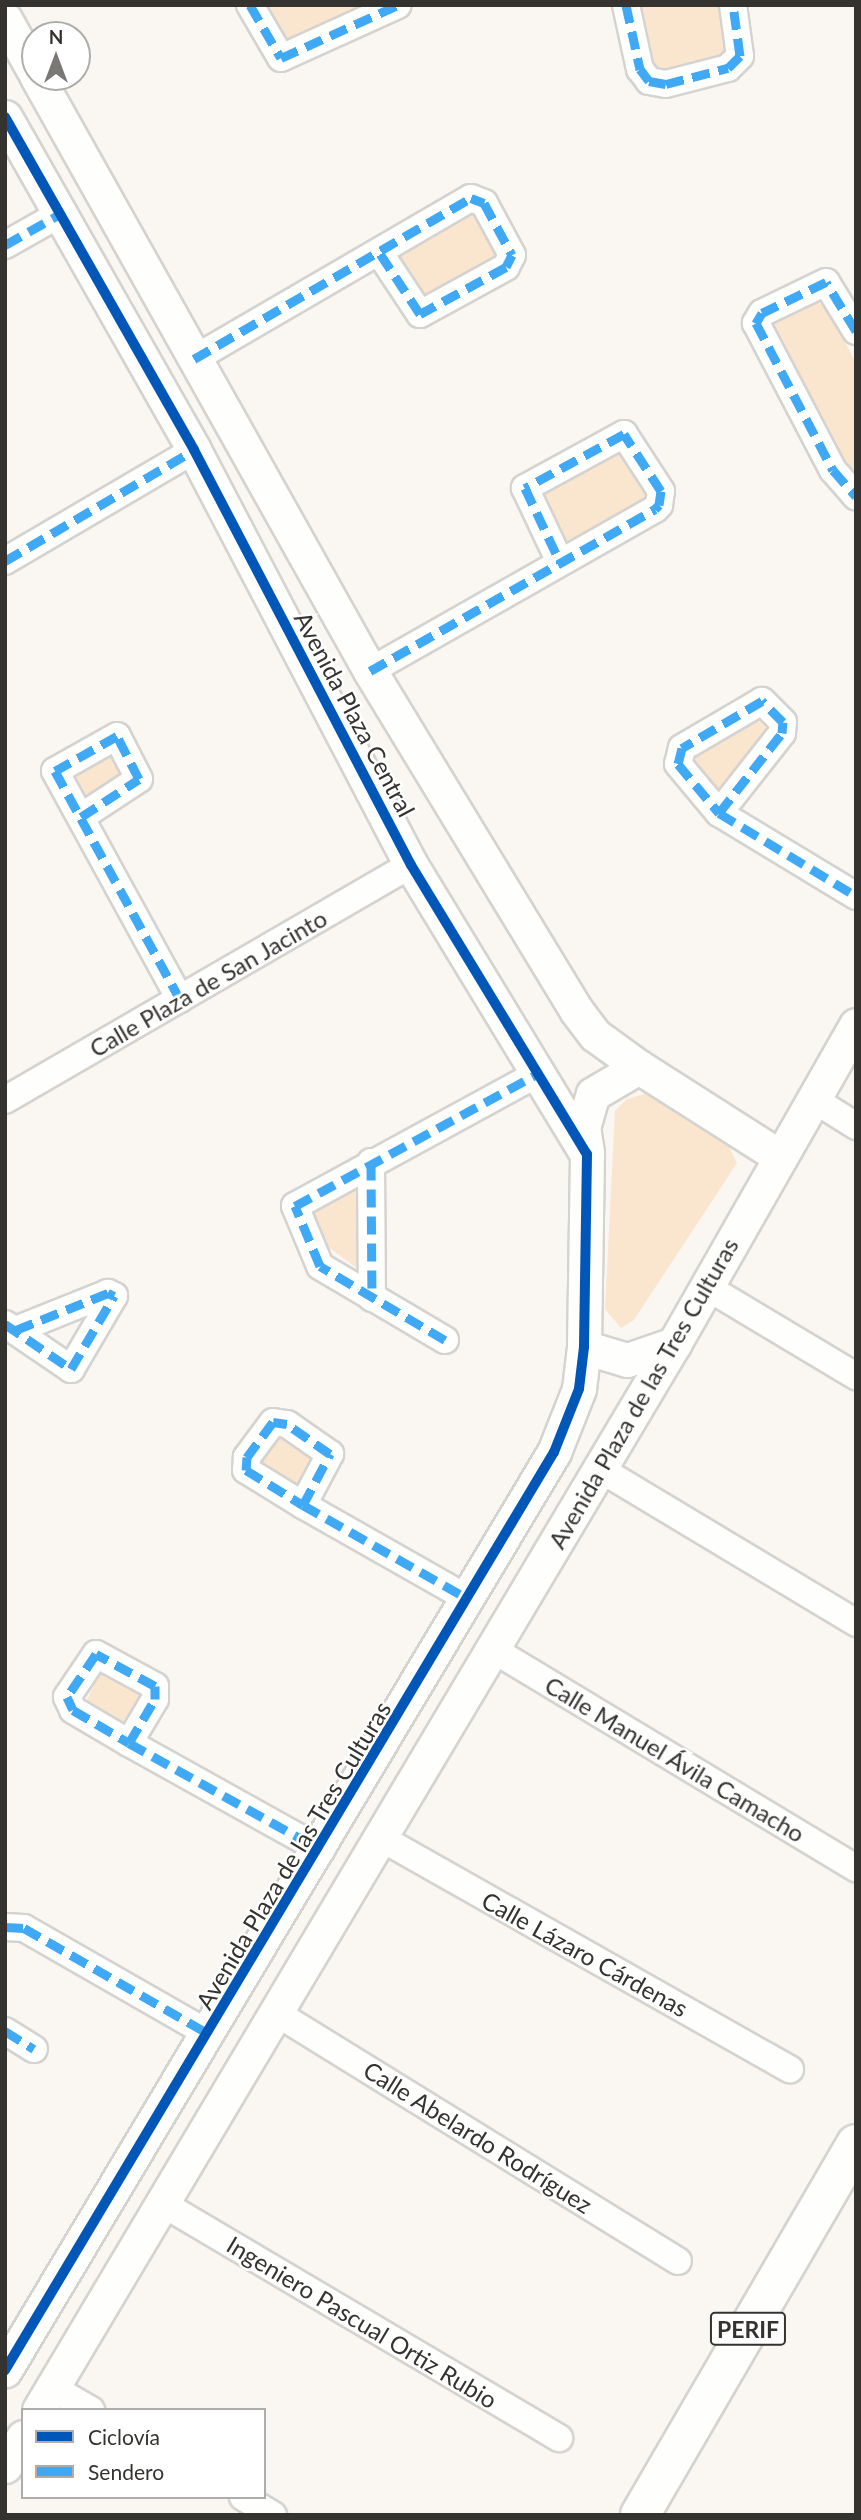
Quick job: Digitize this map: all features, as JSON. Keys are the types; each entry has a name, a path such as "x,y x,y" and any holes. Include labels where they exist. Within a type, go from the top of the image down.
{"highway":[{"name":"PERIF","path":"640,2515 856,2144"}],"street":[{"path":"250,5 281,58 398,5"},
{"path":"626,5 640,69 649,81 666,84 728,68 740,57 733,5"},
{"name":"Avenida Plaza Central","path":"5,19 21,48"},
{"name":"Avenida Plaza Central","path":"45,91 369,671 576,1010 596,1035 639,1068 777,1155"},
{"name":"Avenida Plaza Central","path":"5,117 194,450 411,865 587,1154"},
{"path":"194,359 379,252 477,198 512,256 506,267 420,314 379,252"},
{"path":"14,240 60,214"},
{"path":"856,331 826,282 762,313 757,323 833,470 856,496"},
{"path":"369,671 560,562 662,502 624,433 525,488 560,562"},
{"path":"6,559 194,450"},
{"path":"719,813 856,895"},
{"path":"81,817 180,999"},
{"name":"Calle Plaza de San Jacinto","path":"5,1100 411,865"},
{"name":"Avenida Plaza de las Tres Culturas","path":"46,2399 165,2205 494,1650 707,1287 777,1155 856,1024"},
{"path":"639,1068 593,1094 583,1128 587,1154 584,1347 628,1360 674,1344"},
{"path":"445,1340 320,1266 294,1212 303,1197 539,1073"},
{"path":"813,1099 856,1126"},
{"path":"371,1162 372,1298"},
{"path":"707,1287 856,1376"},
{"name":"Avenida Plaza de las Tres Culturas","path":"5,2370 470,1600 568,1423 584,1347"},
{"path":"600,1469 856,1623"},
{"path":"303,1505 470,1600"},
{"name":"Calle Manuel Ávila Camacho","path":"494,1650 856,1868"},
{"path":"129,1743 321,1850"},
{"name":"Calle Lázaro Cárdenas","path":"381,1839 790,2069"},
{"path":"5,1927 24,1928 209,2034"},
{"name":"Calle Abelardo Rodríguez","path":"278,2014 678,2260"},
{"path":"5,2031 34,2049"},
{"name":"Ingeniero Pascual Ortiz Rubio","path":"165,2205 559,2438"},
{"path":"46,2399 83,2408"},
{"path":"5,2466 21,2440"},
{"path":"246,2499 273,2515"}],"shaded area":[{"path":"264,5 365,5 285,45"},
{"path":"640,5 720,5 731,52 656,72"},
{"path":"478,207 505,253 419,300 394,255"},
{"path":"815,302 826,306 856,363 856,484 771,337 772,325"},
{"path":"622,444 650,497 565,544 537,493"},
{"path":"752,715 768,730 717,794 690,760"},
{"path":"112,747 128,775 81,803 64,775"},
{"path":"645,1094 662,1098 724,1137 737,1163 634,1320 621,1328 605,1309 615,1111 627,1099"},
{"path":"361,1183 362,1272 328,1247 309,1210"},
{"path":"280,1432 318,1455 301,1491 255,1471 271,1434"},
{"path":"104,1663 149,1681 134,1720 124,1723 87,1700"}],"marked path":[{"path":"250,5 281,58 398,5"},
{"path":"626,5 640,69 649,81 666,84 728,68 740,56 733,5"},
{"path":"194,359 471,198 484,203 512,255 506,267 420,314 379,252"},
{"path":"5,245 60,214"},
{"path":"856,331 826,282 762,313 756,323 833,470 856,496"},
{"path":"370,671 655,509 659,505 661,491 624,434 525,488 560,562"},
{"path":"5,561 194,450"},
{"path":"719,813 782,733 783,722 762,701 682,748 678,764 719,813 856,896"},
{"path":"81,817 139,779 117,736 55,771 180,999"},
{"path":"445,1340 320,1266 295,1206 539,1073"},
{"path":"371,1162 372,1298"},
{"path":"5,1324 71,1369 114,1296 108,1293 16,1330"},
{"path":"303,1505 330,1454 287,1424 273,1422 247,1457 246,1470 303,1505 470,1600"},
{"path":"129,1743 155,1699 155,1686 96,1654 67,1697 73,1710 129,1743 321,1850"},
{"path":"5,1927 24,1928 209,2034"},
{"path":"5,2031 34,2049"}],"cycle path":[{"path":"5,117 194,450 411,865 587,1154 584,1347 579,1389 554,1452 5,2370"}]}
